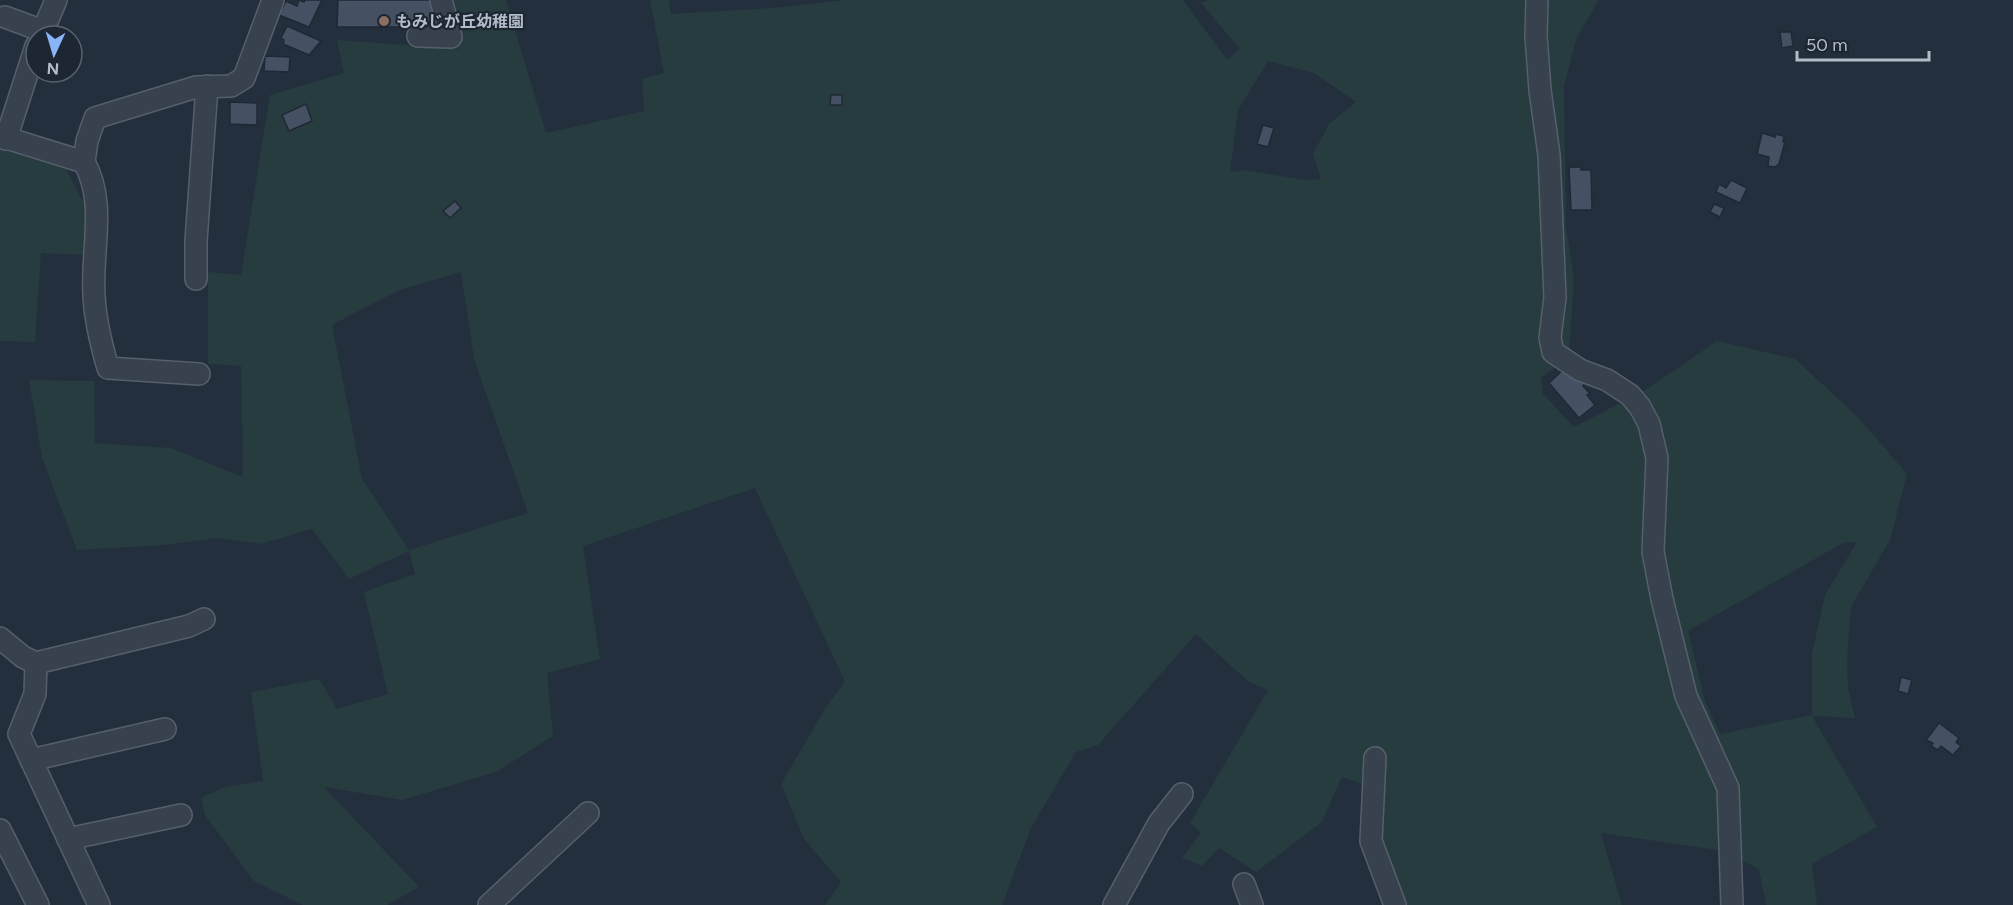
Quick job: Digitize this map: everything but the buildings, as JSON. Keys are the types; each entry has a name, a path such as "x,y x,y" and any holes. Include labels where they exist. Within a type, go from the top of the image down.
{"street":[{"path":"46,24 56,0"},
{"path":"199,374 108,368 98,331 94,293 97,221 91,175 84,162 87,141 95,118 196,87 231,86 244,78 273,0"},
{"path":"418,36 451,37 441,0"},
{"path":"1538,0 1536,36 1540,90 1549,155 1556,297 1551,338 1553,352 1580,370 1607,380 1630,395 1649,424 1657,458 1653,552 1686,696 1728,788 1732,905"},
{"path":"5,17 24,28"},
{"path":"24,81 3,138 84,162"},
{"path":"196,279 196,241 207,86"},
{"path":"0,638 23,657 36,663 189,626 204,619"},
{"path":"36,663 34,694 19,734 99,905"},
{"path":"31,760 165,729"},
{"path":"1376,759 1371,842 1395,905"},
{"path":"1114,905 1159,823 1182,794"},
{"path":"489,905 588,813"},
{"path":"68,839 181,815"},
{"path":"0,830 38,905"},
{"path":"1244,884 1252,905"}],"green space":[{"path":"447,0 506,0 546,133 644,111 642,79 664,73 650,0 669,0 671,14 772,8 844,0 1183,0 1227,60 1240,49 1201,3 1208,0 1599,0 1577,37 1564,86 1566,227 1574,278 1569,357 1541,378 1543,394 1574,427 1647,389 1717,341 1795,359 1858,417 1907,474 1890,540 1851,607 1847,662 1848,688 1855,718 1812,716 1877,827 1812,864 1817,905 1766,905 1759,869 1724,851 1601,833 1622,905 1404,905 1380,836 1365,757 1362,784 1342,777 1322,822 1256,872 1219,848 1202,866 1182,858 1201,833 1190,823 1268,690 1249,682 1196,634 1098,745 1076,752 1031,828 1002,905 825,905 841,882 804,839 781,784 826,707 845,682 755,488 583,546 600,659 547,673 553,736 496,772 402,800 324,787 419,887 387,905 303,905 254,881 205,815 201,798 225,787 263,781 251,692 319,679 337,709 388,694 364,592 415,574 409,551 349,579 312,529 261,544 217,538 164,545 77,550 42,458 29,380 94,381 95,443 171,448 243,477 241,366 208,364 208,272 241,275 270,95 344,73 337,40 459,49","holes":["1268,61 1314,73 1356,102 1329,124 1313,154 1321,179 1305,180 1245,170 1230,172 1238,110","461,272 474,359 528,513 409,550 362,479 332,325 399,290","1857,542 1825,595 1812,653 1812,715 1720,734 1705,701 1688,631 1843,543"]},
{"path":"0,147 65,167 89,213 85,255 41,253 35,342 0,341"}],"place":[{"name":"もみじが丘幼稚園","path":"384,21"}]}
